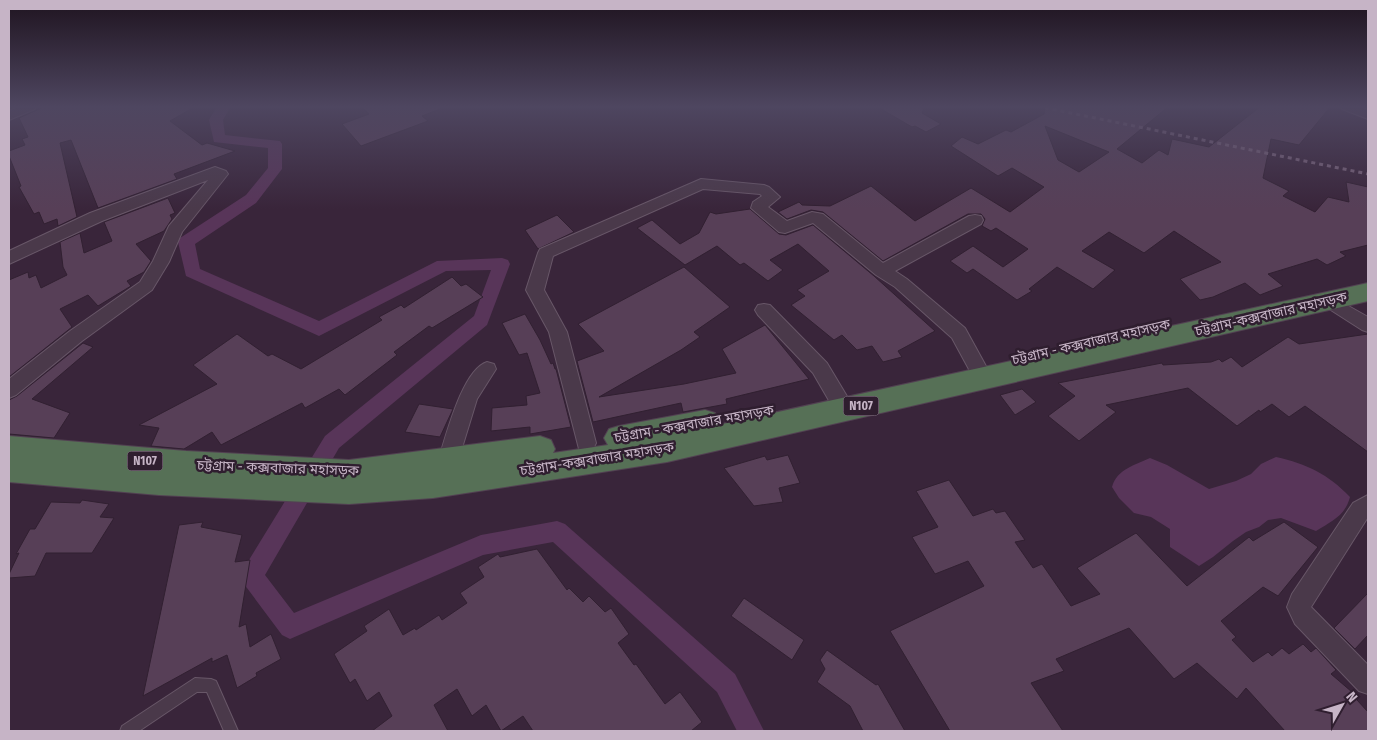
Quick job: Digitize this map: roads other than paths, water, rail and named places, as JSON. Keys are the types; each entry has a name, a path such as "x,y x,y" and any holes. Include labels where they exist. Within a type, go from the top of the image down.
{"highway":[{"name":"চট্টগ্রাম - কক্সবাজার মহাসড়ক","path":"349,482 448,461 586,443 838,398 1368,279"},
{"name":"চট্টগ্রাম-কক্সবাজার মহাসড়ক","path":"349,482 432,484 667,449 1368,292"},
{"name":"চট্টগ্রাম - কক্সবাজার মহাসড়ক","path":"9,449 186,464 278,478"},
{"name":"N107","path":"9,470 349,482"}],"street":[{"path":"9,258 124,205 215,172 221,174 175,230 161,262 146,286 76,336 9,390"},
{"path":"586,443 558,332 536,290 546,253 701,184 768,194"},
{"path":"768,194 758,208 782,227 788,228 810,217 815,217 882,271 901,283 959,333 978,368"},
{"path":"882,271 975,220"},
{"path":"1329,301 1368,325"},
{"path":"764,310 820,368 838,398"},
{"path":"448,461 468,397 487,369"},
{"path":"1368,505 1361,510 1300,602 1299,607 1303,616 1368,682"}],"lane":[{"path":"127,731 196,685 205,684 212,686 231,731"}],"waterway":[{"path":"236,141 275,144 275,169 251,199 186,242 192,272 319,329 443,265 502,264 481,320 332,442 252,576 290,627 481,545 557,531 726,683 751,731"}],"railway":[{"path":"1205,141 1368,174"}]}
